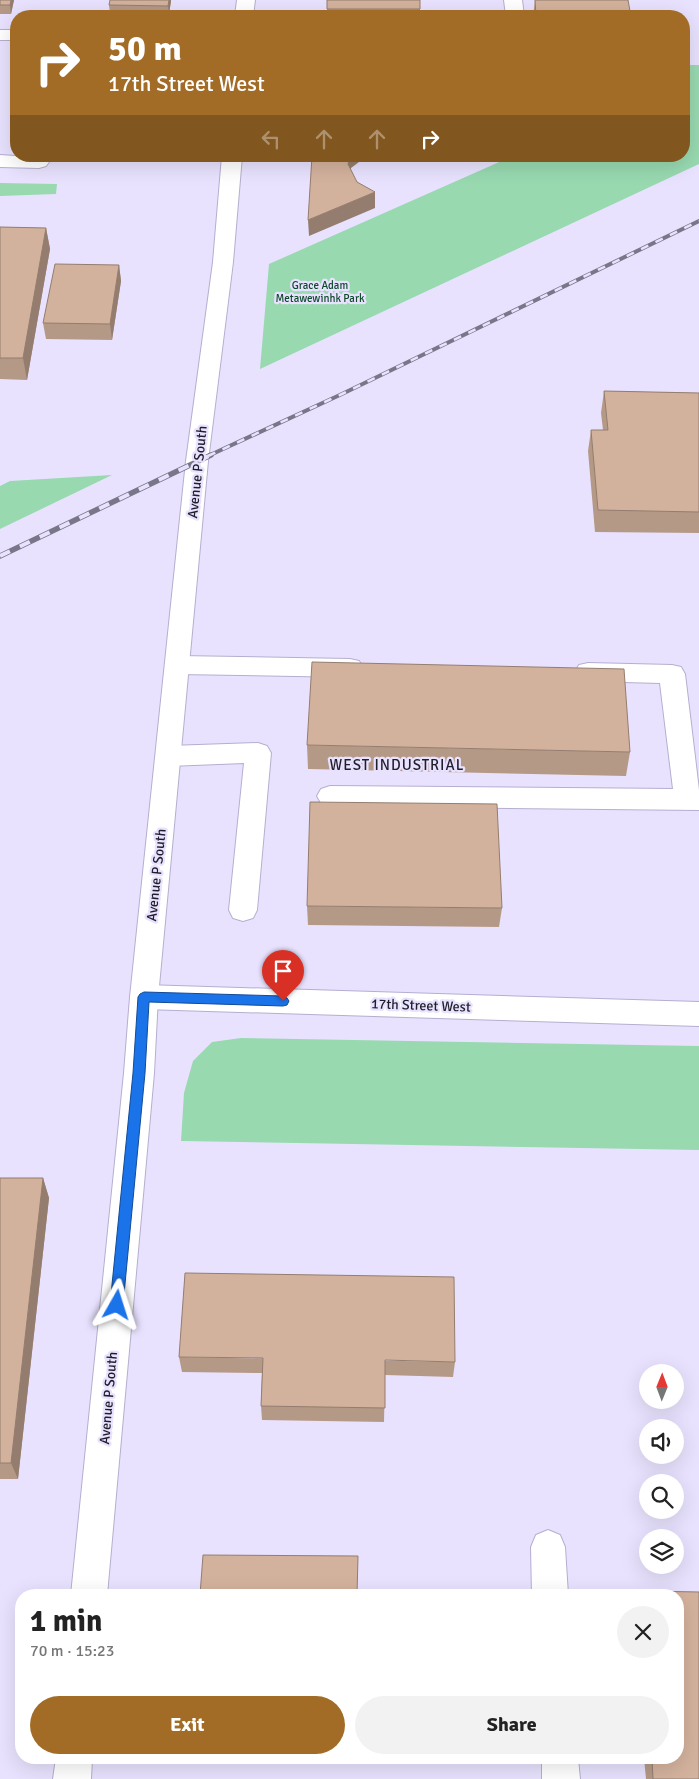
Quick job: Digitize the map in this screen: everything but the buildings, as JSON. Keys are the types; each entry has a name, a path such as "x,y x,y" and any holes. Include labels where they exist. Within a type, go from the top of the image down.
{"main road":[{"name":"Avenue P South","path":"90,1589 138,1083 144,997 197,461 223,262 231,162"},
{"path":"178,665 375,668"},
{"path":"330,796 693,800 672,674 563,672"},
{"path":"169,756 258,753 243,910"},
{"name":"17th Street West","path":"144,997 699,1014"},
{"path":"548,1547 550,1589"},
{"path":"72,1779 73,1764"},
{"path":"560,1764 561,1779"}],"green space":[{"name":"Grace Adam Metawewinhk Park","path":"690,65 699,65 699,164 260,369 269,264 499,162 690,162"},
{"path":"0,183 57,184 56,194 0,196"},
{"path":"112,475 0,529 0,486 10,481"},
{"path":"241,1038 699,1046 699,1150 181,1141 184,1093 193,1061 212,1042"}],"railway":[{"path":"208,456 342,394 699,221"},
{"path":"0,556 211,455"}],"district":[{"name":"WEST INDUSTRIAL","path":"397,765"}],"route":[{"path":"117,1305 139,1073 144,997 283,1001"}]}
